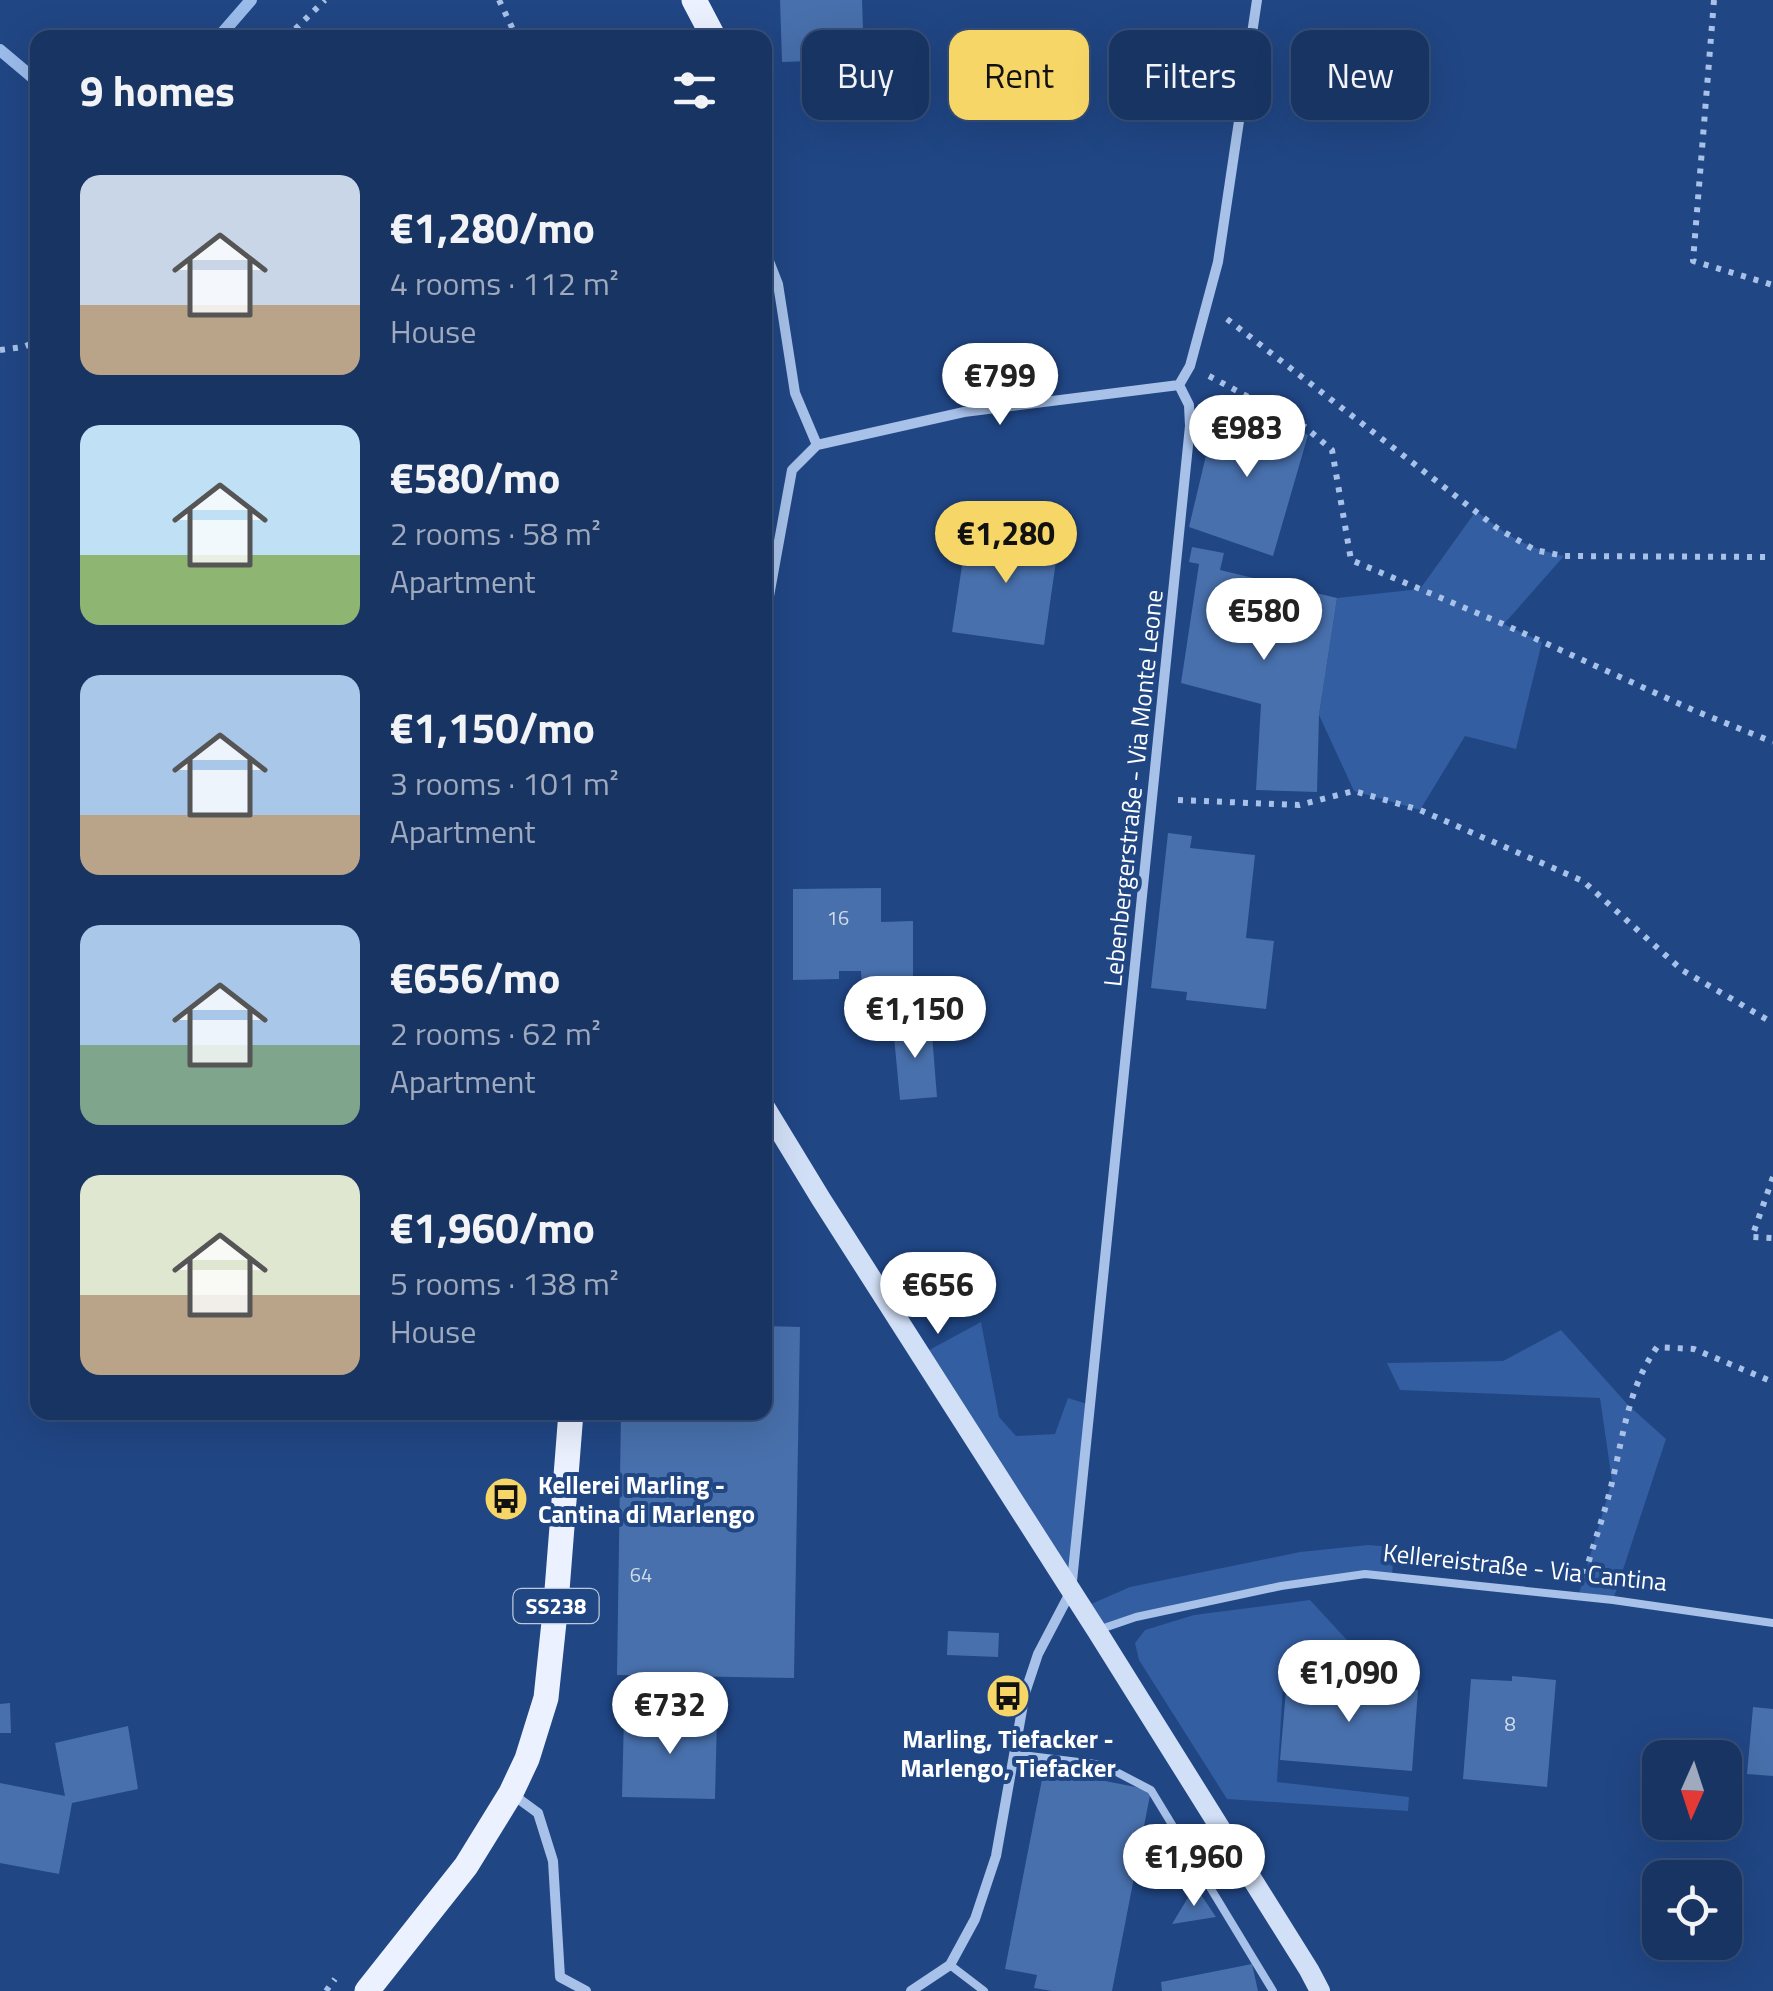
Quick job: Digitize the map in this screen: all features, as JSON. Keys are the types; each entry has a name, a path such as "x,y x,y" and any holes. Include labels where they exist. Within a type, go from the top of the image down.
{"main road":[{"path":"694,0 710,30"},
{"name":"SS238","path":"367,1991 466,1866 512,1793 527,1759 546,1698 570,1420"}],"street":[{"path":"772,580 792,470 817,445 964,412 1178,385 1190,366 1218,262 1256,0"},
{"path":"772,268 778,284 795,393 817,445"},
{"name":"Lebenbergerstraße - Via Monte Leone","path":"1071,1591 1190,426 1189,404 1178,385"},
{"path":"772,1118 1320,1991"},
{"path":"912,1991 950,1965 976,1919 996,1856 1025,1693 1038,1654 1071,1591"},
{"path":"512,1793 538,1813 553,1861 560,1977 586,1991"}],"lane":[{"name":"Kellereistraße - Via Cantina","path":"1097,1631 1154,1613 1281,1586 1365,1574 1773,1623"},
{"path":"1014,1754 1103,1766 1151,1790 1273,1991"},
{"path":"950,1965 984,1991"}],"path":[{"path":"294,30 325,0"},
{"path":"499,0 513,30"},
{"path":"1714,0 1693,261 1773,285"},
{"path":"1207,304 1497,528 1535,550 1564,556 1773,557"},
{"path":"0,350 30,344"},
{"path":"1190,366 1305,427 1332,450 1351,560 1773,742"},
{"path":"1152,799 1299,805 1354,791 1420,810 1583,882 1682,970 1773,1023"},
{"path":"1773,1177 1752,1237 1773,1238"},
{"path":"1578,1597 1612,1480 1628,1405 1643,1366 1656,1346 1694,1348 1773,1382"},
{"path":"326,1991 337,1976"}],"shaded area":[{"path":"1476,511 1517,540 1564,556 1504,624 1542,642 1516,749 1465,736 1420,810 1354,791 1319,715 1337,598 1420,589"},
{"path":"981,1322 999,1417 1016,1436 1055,1434 1068,1398 1090,1405 1071,1591 920,1355"},
{"path":"1561,1330 1628,1405 1666,1439 1613,1600 1578,1597 1612,1481 1600,1398 1400,1390 1387,1363 1503,1361"},
{"path":"1368,1545 1394,1547 1392,1577 1365,1574 1136,1617 1097,1631 1082,1608 1130,1587 1300,1552"},
{"path":"1310,1600 1382,1678 1284,1670 1277,1782 1409,1797 1408,1811 1227,1799 1139,1660 1135,1643 1145,1630 1194,1615"}],"building":[{"path":"780,0 862,0 863,30 802,30 802,61 782,62"},
{"path":"1218,405 1308,435 1273,556 1189,527"},
{"path":"968,526 1059,540 1044,645 952,632"},
{"path":"1192,547 1224,553 1220,570 1337,598 1319,715 1317,792 1256,790 1261,704 1181,683 1199,564 1189,562"},
{"path":"1168,833 1192,836 1190,848 1255,855 1246,938 1274,941 1266,1009 1186,1000 1187,992 1151,988"},
{"path":"881,888 881,922 913,921 913,987 862,987 861,971 839,971 839,979 793,980 793,889"},
{"path":"931,1022 937,1097 900,1100 893,1026"},
{"path":"772,1326 800,1327 794,1678 617,1675 621,1420 772,1420"},
{"path":"948,1631 999,1633 998,1657 947,1655"},
{"path":"1512,1676 1556,1680 1547,1787 1463,1779 1471,1679 1512,1681"},
{"path":"1287,1679 1418,1690 1412,1771 1280,1760"},
{"path":"10,1703 11,1733 0,1733 0,1704"},
{"path":"1753,1707 1773,1709 1773,1776 1747,1774"},
{"path":"624,1715 717,1717 715,1799 622,1797"},
{"path":"128,1726 138,1789 72,1803 59,1874 0,1863 0,1783 65,1796 55,1743"},
{"path":"1044,1769 1151,1790 1112,1991 1034,1988 1037,1975 1005,1969"},
{"path":"1195,1886 1216,1917 1172,1924"},
{"path":"1252,1964 1258,1991 1162,1991 1161,1982"}],"waterway":[{"path":"225,30 251,0"},
{"path":"0,50 30,75"}],"place":[{"name":"Kellerei Marling - Cantina di Marlengo","path":"506,1499"},
{"name":"Marling, Tiefacker - Marlengo, Tiefacker","path":"1008,1696"}]}
